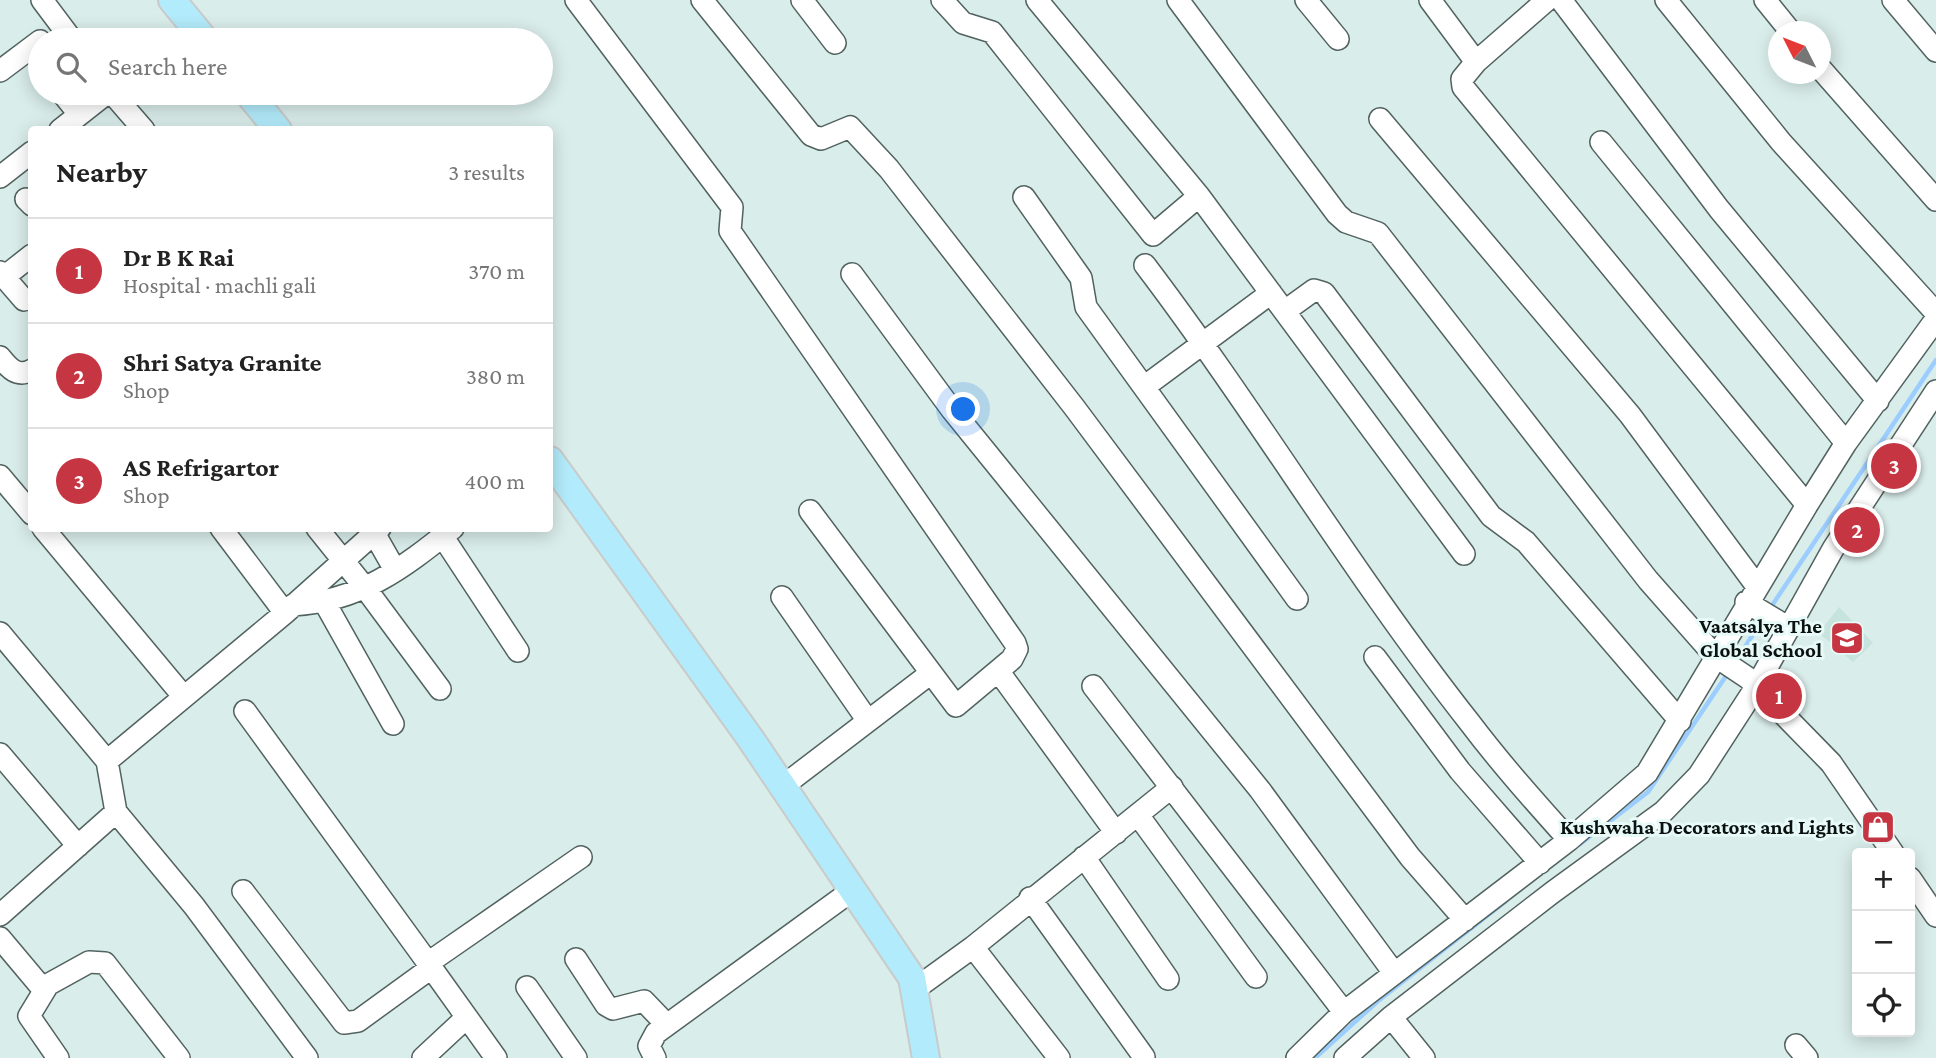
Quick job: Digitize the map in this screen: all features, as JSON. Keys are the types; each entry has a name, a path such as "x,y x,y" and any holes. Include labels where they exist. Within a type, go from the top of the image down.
{"main road":[{"path":"172,0 195,28"},
{"path":"258,105 275,126"},
{"path":"553,464 783,786 912,978 926,1058"}],"street":[{"path":"42,0 63,28"},
{"path":"576,0 732,207 730,230 1015,643 1016,654 999,672 956,706 810,511"},
{"path":"702,0 811,135 821,139 850,127 889,169 1073,407 1394,835 1465,920"},
{"path":"802,0 835,43"},
{"path":"942,0 959,20 992,32 1153,235 1199,196"},
{"path":"1037,0 1199,196 1464,554"},
{"path":"1178,0 1337,214 1346,222 1378,233 1648,580 1719,659 1752,682 1831,763 1890,848"},
{"path":"1306,0 1338,39"},
{"path":"1430,0 1476,62"},
{"path":"1547,0 1476,62 1462,79 1467,93 1807,505"},
{"path":"1560,0 1719,209 1878,401"},
{"path":"1666,0 1781,142 1936,313"},
{"path":"1765,0 1782,21"},
{"path":"1893,0 1936,51"},
{"path":"0,71 28,55"},
{"path":"1831,79 1936,200"},
{"path":"72,105 79,114"},
{"path":"65,126 91,105"},
{"path":"123,105 141,126"},
{"path":"1380,119 1630,415 1752,598 1784,624"},
{"path":"1601,142 1846,443"},
{"path":"0,177 28,155"},
{"path":"1024,197 1081,278 1087,307 1297,598"},
{"path":"24,300 2,274 28,258"},
{"path":"1145,265 1205,345 1441,686 1502,763 1569,840"},
{"path":"852,274 952,410 1260,790 1394,973"},
{"path":"1284,311 1314,290 1324,292 1491,516 1526,542 1680,721"},
{"path":"1144,387 1205,345 1271,293"},
{"path":"1297,1058 1344,1012 1540,863 1647,772 1719,659 1752,598 1846,443 1936,319"},
{"path":"0,357 15,373 28,372"},
{"path":"1345,1058 1391,1017 1663,811 1699,775 1784,624 1936,391"},
{"path":"0,476 28,509"},
{"path":"46,532 184,697"},
{"path":"224,532 289,609"},
{"path":"320,532 440,690"},
{"path":"107,761 289,609 376,532"},
{"path":"377,532 395,570"},
{"path":"289,609 326,603 366,589 448,533 518,651"},
{"path":"782,597 868,721"},
{"path":"326,603 393,724"},
{"path":"0,633 107,761 116,812 194,906 307,1058"},
{"path":"1375,657 1460,771 1540,863"},
{"path":"999,672 1116,833"},
{"path":"783,786 931,673"},
{"path":"1093,686 1344,1012"},
{"path":"245,710 496,1058"},
{"path":"0,754 78,846"},
{"path":"915,989 973,947 1030,898 1172,787"},
{"path":"0,915 116,812"},
{"path":"1138,815 1256,977"},
{"path":"243,891 344,1023 358,1021 581,857"},
{"path":"1084,857 1168,979"},
{"path":"1915,885 1935,911"},
{"path":"655,1058 650,1051 650,1041 667,1025 853,889"},
{"path":"1030,898 1144,1057"},
{"path":"0,938 39,986 46,988"},
{"path":"973,947 1059,1058"},
{"path":"576,959 606,1005 613,1009 644,1001 667,1025"},
{"path":"58,1058 29,1016 46,988 89,962 105,963 179,1058"},
{"path":"527,988 576,1058"},
{"path":"1391,1017 1424,1058"},
{"path":"423,1058 466,1018"}],"shaded area":[{"name":"Vaatsalya The Global School","path":"1839,607 1873,643 1853,662 1819,633"}],"waterway":[{"path":"1769,610 1936,360"},
{"path":"1735,663 1762,620"},
{"path":"1580,844 1648,792 1728,673"},
{"path":"1315,1058 1378,1001 1506,901"}],"place":[{"name":"AS Refrigartor","path":"1894,466"},
{"name":"Shri Satya Granite","path":"1857,530"},
{"name":"Vaatsalya The Global School","path":"1847,638"},
{"name":"Dr B K Rai","path":"1779,696"},
{"name":"Kushwaha Decorators and Lights","path":"1878,827"}]}
